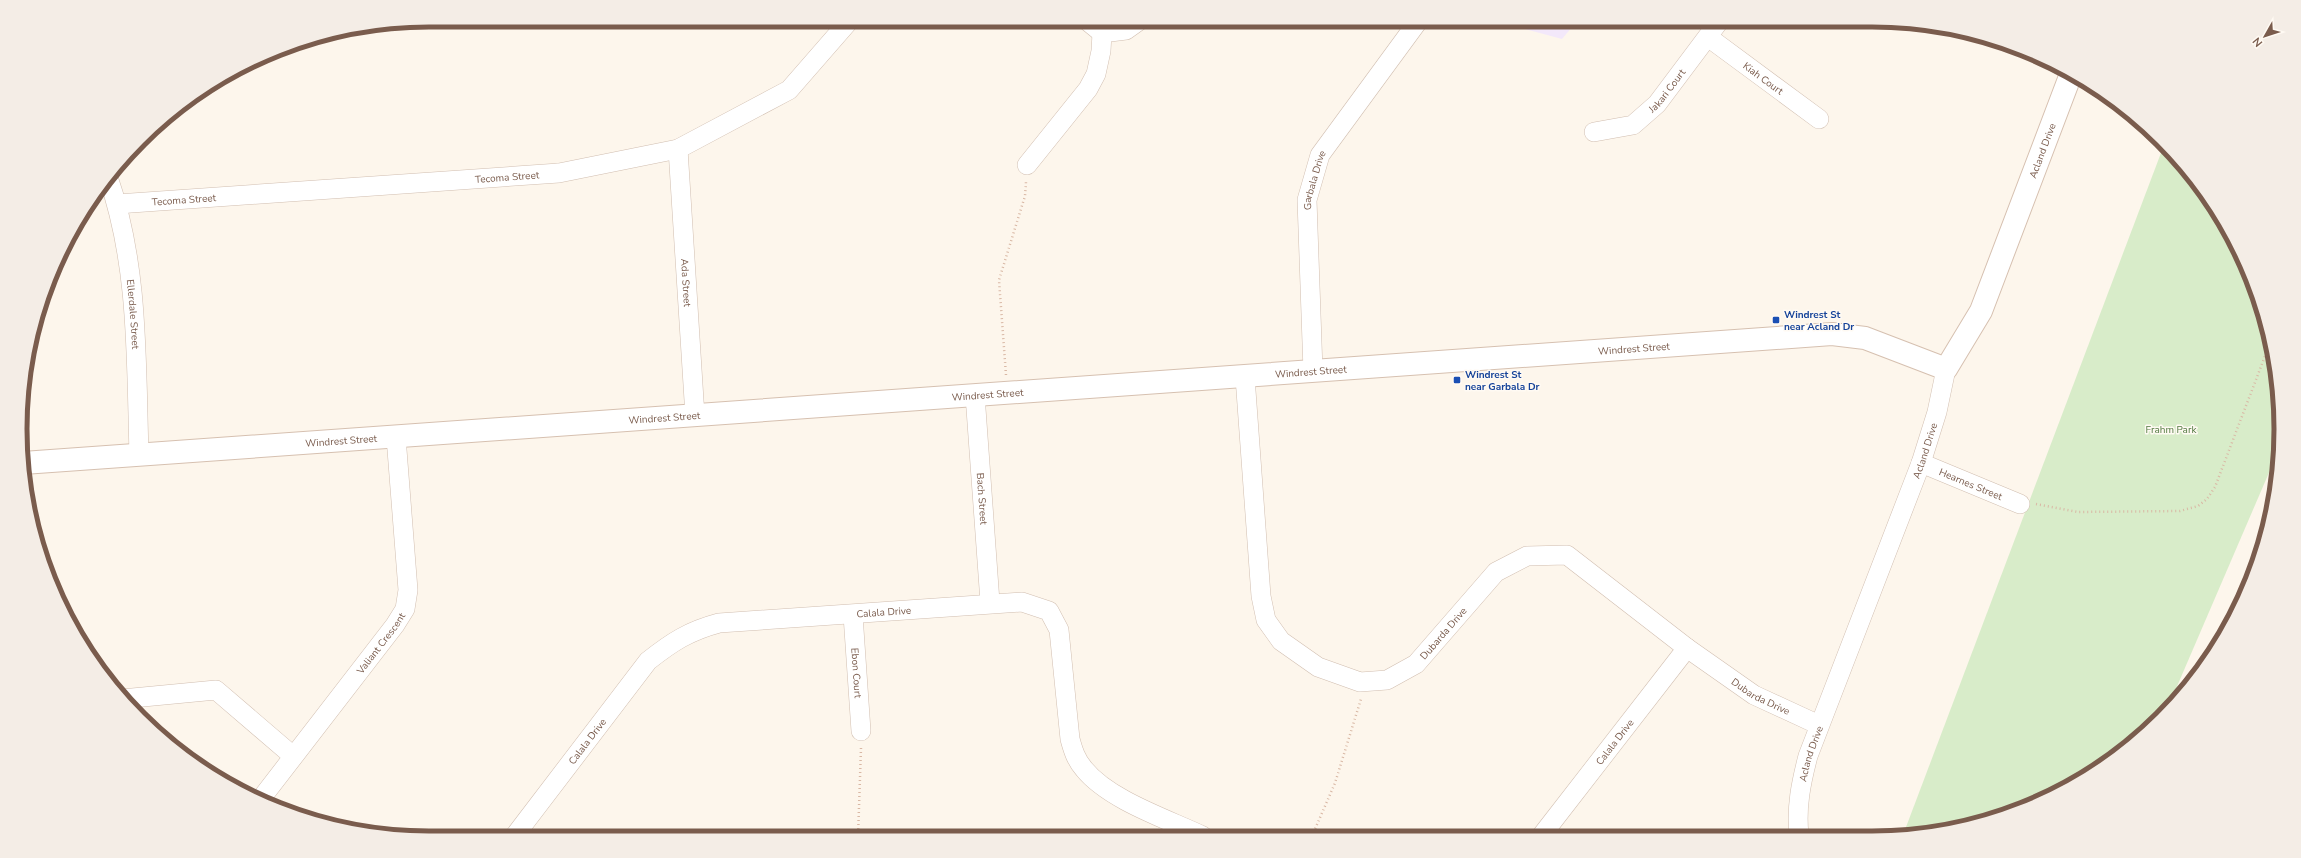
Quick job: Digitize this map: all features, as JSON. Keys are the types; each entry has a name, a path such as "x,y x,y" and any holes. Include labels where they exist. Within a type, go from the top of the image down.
{"street":[{"name":"Tecoma Street","path":"117,204 559,173 678,149 789,90 844,27"},
{"path":"1095,27 1102,33 1126,30 1130,27"},
{"name":"Garbala Drive","path":"1313,371 1307,200 1320,155 1414,27"},
{"name":"Jakari Court","path":"1594,132 1632,125 1657,104 1715,27"},
{"path":"1027,165 1088,89 1096,74 1102,51 1102,33"},
{"name":"Kiah Court","path":"1708,37 1819,119"},
{"name":"Acland Drive","path":"1799,831 1797,813 1799,787 1819,725 1922,463 1937,412 1946,369 1981,311 2069,79"},
{"name":"Ada Street","path":"678,149 695,416"},
{"name":"Ellerdale Street","path":"110,184 117,204 134,297 140,454"},
{"name":"Windrest Street","path":"29,463 1832,334 1865,338 1946,369"},
{"name":"Dubarda Drive","path":"1245,377 1261,596 1266,620 1281,641 1318,667 1360,682 1387,680 1416,664 1496,572 1527,556 1567,555 1687,648 1754,695 1819,725"},
{"name":"Bach Street","path":"975,395 990,602"},
{"name":"Valiant Crescent","path":"264,795 395,626 405,608 408,590 396,437"},
{"name":"Hearnes Street","path":"1922,463 2020,504"},
{"name":"Calala Drive","path":"518,831 648,661 671,643 696,629 719,623 853,615 990,602 1029,603 1049,611 1059,630 1070,739 1074,754 1084,769 1098,783 1114,794 1192,831"},
{"name":"Ebon Court","path":"853,615 861,731"},
{"name":"Calala Drive","path":"1545,831 1687,648"},
{"path":"131,698 216,690 293,756"}],"path":[{"path":"1006,378 999,280 1025,196 1027,165"},
{"path":"2020,504 2044,504 2078,512 2180,511 2198,506 2207,499 2215,487 2266,353"},
{"path":"1314,831 1335,784 1362,696"},
{"path":"858,831 861,731"}],"shaded area":[{"path":"1523,27 1572,27 1562,39 1525,29"}],"green space":[{"name":"Frahm Park","path":"2162,151 2191,184 2220,228 2233,251 2253,300 2271,377 2274,429 2272,465 2174,695 2156,713 2117,748 2073,777 2050,790 2001,810 1976,817 1924,828 1905,829"}],"place":[{"name":"Windrest St near Acland Dr","path":"1776,320"},
{"name":"Windrest St near Garbala Dr","path":"1457,380"}]}
